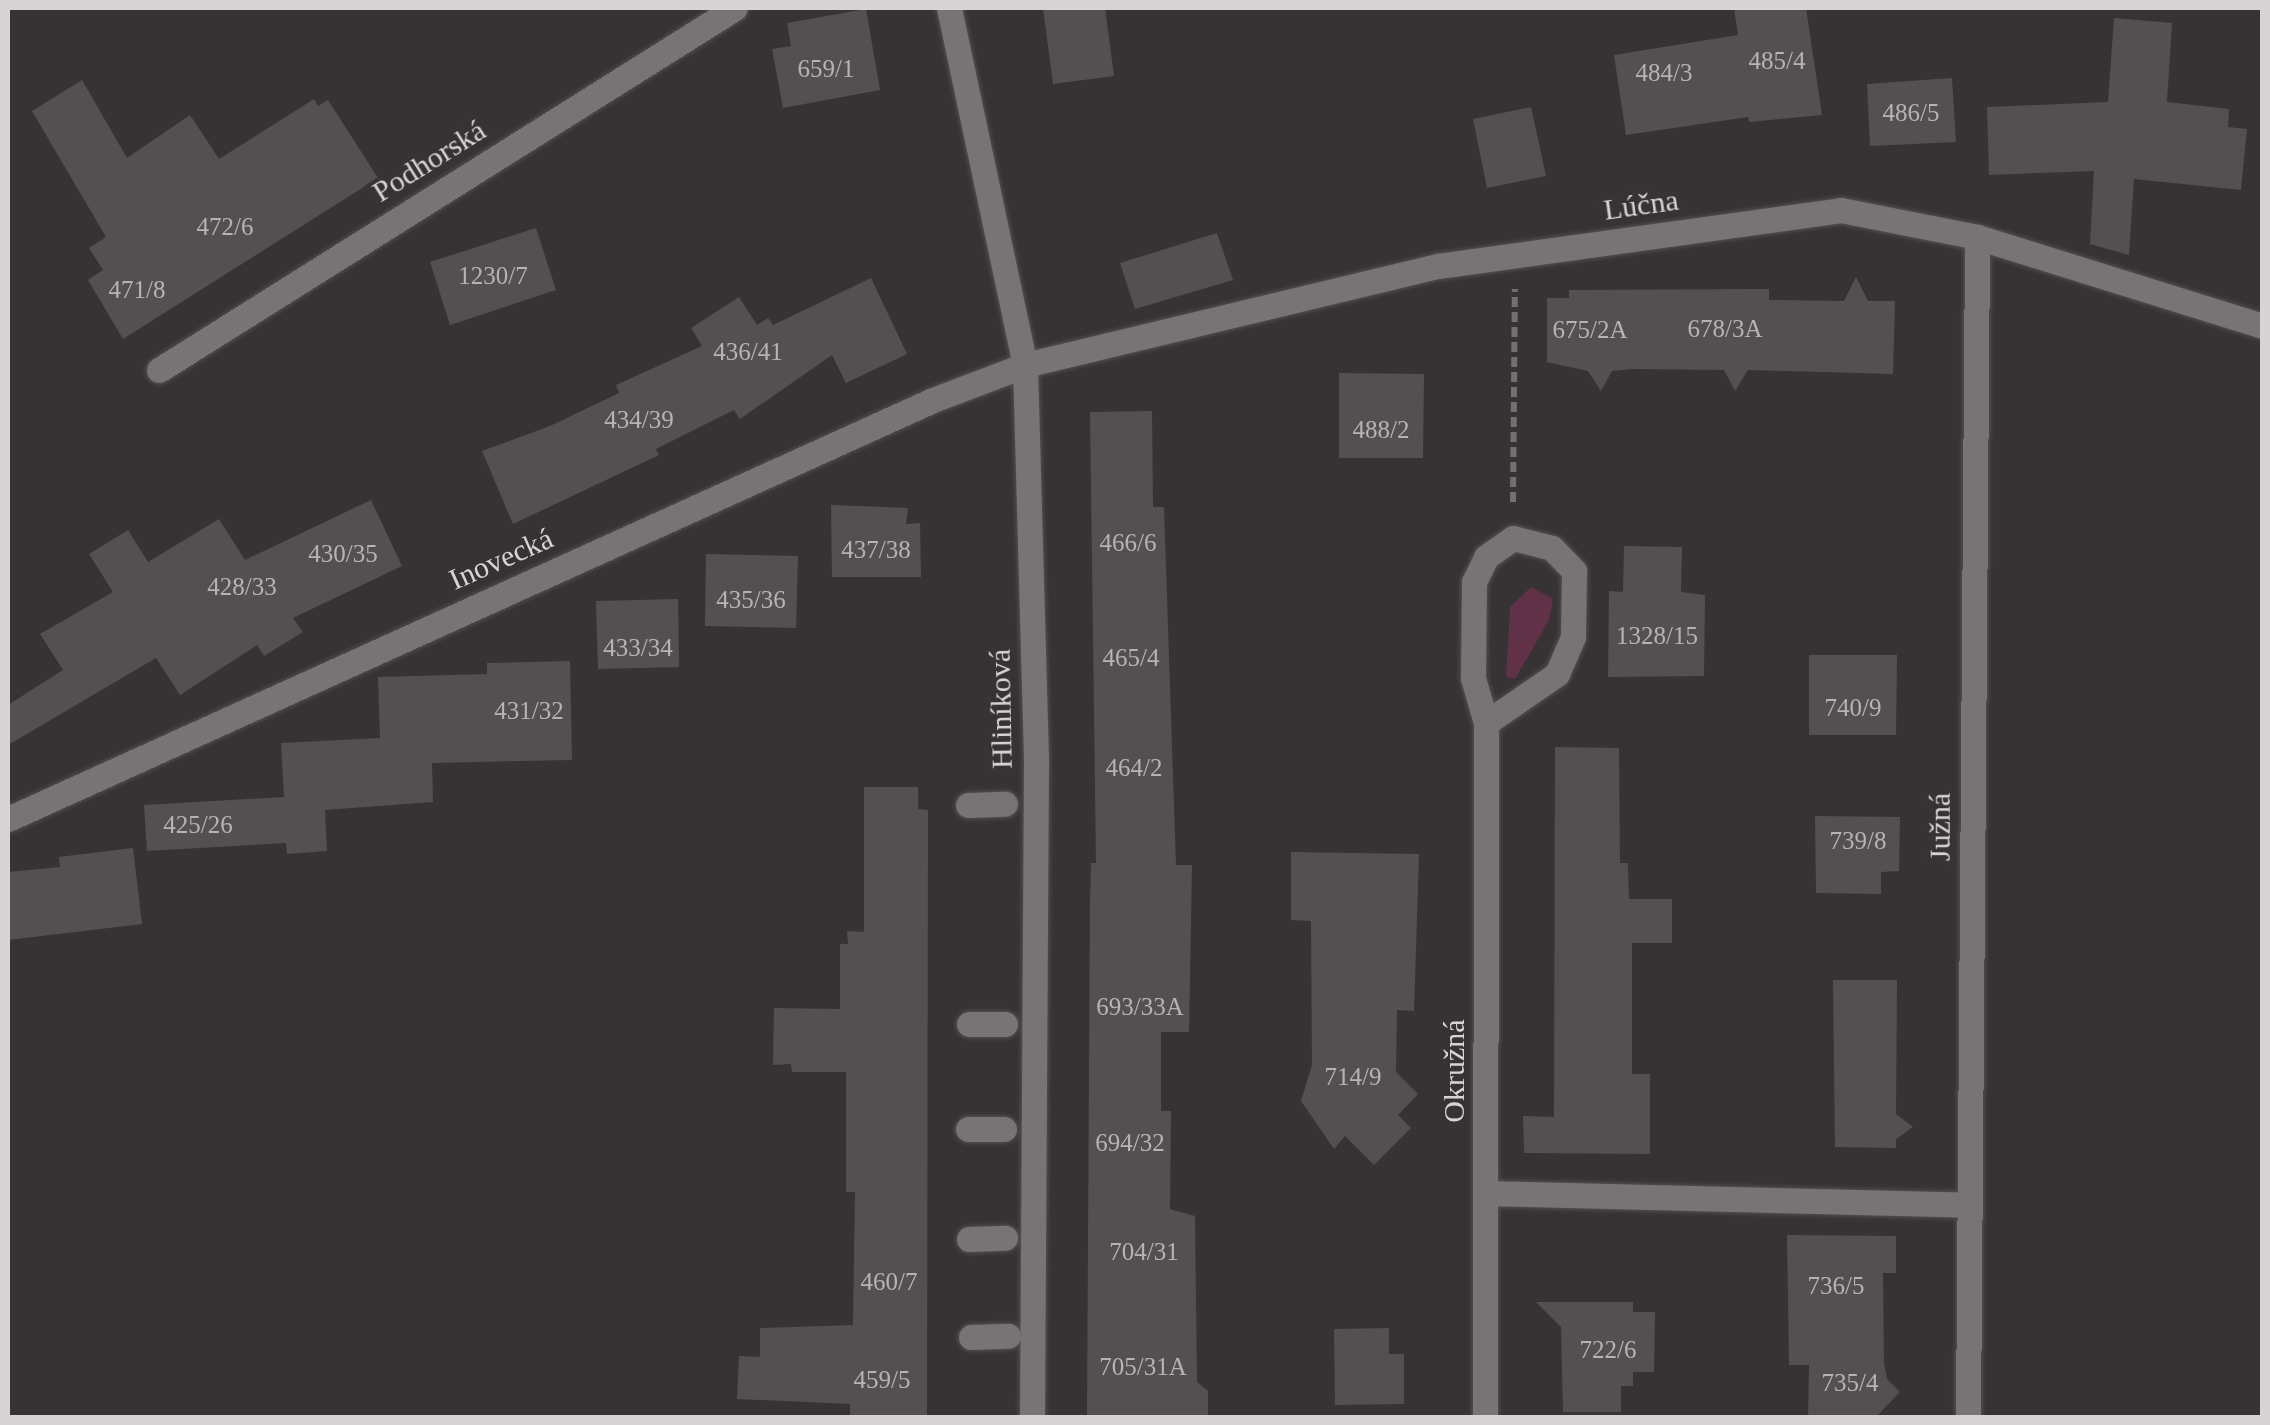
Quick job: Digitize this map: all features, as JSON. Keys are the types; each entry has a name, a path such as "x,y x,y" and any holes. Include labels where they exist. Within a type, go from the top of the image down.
{"street":[{"name":"Podhorská","path":"159,370 735,8"},
{"name":"Hliníková","path":"949,8 1024,365 1036,763 1032,1418"},
{"name":"Lúčna","path":"1024,365 1438,266 1841,210 1978,237 2262,326"},
{"name":"Južná","path":"1968,1418 1978,237"},
{"name":"Inovecká","path":"8,819 933,400 1024,365"},
{"path":"1486,724 1557,674 1573,636 1574,570 1552,548 1513,538"},
{"name":"Okružná","path":"1485,1418 1486,724 1473,678 1474,582 1486,557 1513,538"},
{"path":"968,805 1005,804"},
{"path":"969,1024 1005,1024"},
{"path":"968,1129 1004,1129"},
{"path":"1487,1193 1969,1205"},
{"path":"969,1238 1005,1238"},
{"path":"971,1337 1008,1336"}],"path":[{"path":"1513,538 1516,255"}],"shaded area":[{"path":"1531,587 1553,599 1549,620 1515,679 1506,677 1510,607"}],"building":[{"path":"1043,8 1105,8 1114,76 1053,84"},
{"path":"1734,8 1806,8 1822,115 1749,122 1748,117 1626,135 1614,55 1738,35"},
{"path":"866,9 880,90 783,108 772,49 791,46 787,23"},
{"path":"2114,18 2172,23 2167,102 2229,109 2228,127 2247,129 2241,190 2134,179 2129,255 2090,244 2094,171 1989,175 1987,107 2108,102"},
{"path":"1952,78 1956,142 1870,146 1867,84"},
{"path":"82,80 127,158 190,115 219,159 314,99 318,106 328,100 378,178 123,339 88,280 103,270 89,248 106,237 32,111"},
{"path":"1531,107 1546,176 1487,188 1473,119"},
{"path":"536,228 556,290 450,325 430,262"},
{"path":"1217,233 1233,280 1135,309 1120,263"},
{"path":"1856,277 1868,301 1895,301 1893,374 1748,370 1735,391 1724,370 1633,369 1612,371 1601,391 1588,371 1547,362 1547,298 1569,298 1569,290 1769,289 1769,300 1844,301"},
{"path":"871,278 907,354 846,383 832,355 740,419 734,410 656,449 659,455 513,524 482,451 550,426 619,393 616,385 702,346 691,328 739,297 757,325 768,318 773,325"},
{"path":"1339,373 1424,374 1423,458 1339,458"},
{"path":"1152,411 1153,507 1164,507 1176,865 1192,865 1189,1032 1161,1032 1161,1111 1171,1111 1170,1209 1195,1216 1197,1382 1208,1391 1208,1418 1087,1416 1090,902 1091,863 1096,863 1090,412"},
{"path":"371,500 402,566 293,618 303,632 264,656 257,645 180,695 156,658 8,745 8,705 63,670 40,634 113,592 89,554 128,530 148,562 219,519 245,560"},
{"path":"831,505 908,508 906,524 920,523 921,577 832,577"},
{"path":"1624,546 1682,547 1681,592 1705,595 1704,676 1608,677 1609,591 1623,592"},
{"path":"706,554 798,556 796,628 705,626"},
{"path":"678,599 679,667 598,669 596,601"},
{"path":"1809,655 1897,655 1896,735 1809,735"},
{"path":"570,661 572,760 432,763 433,802 325,810 327,851 287,854 286,843 147,851 144,805 284,797 281,743 380,738 378,677 487,674 487,663"},
{"path":"1555,747 1619,748 1620,863 1628,863 1629,899 1672,899 1672,943 1632,943 1632,1074 1650,1074 1650,1154 1524,1153 1523,1116 1554,1117"},
{"path":"864,787 918,787 918,809 928,810 927,1418 850,1418 850,1404 737,1399 739,1356 760,1357 760,1328 853,1325 855,1192 846,1192 846,1072 792,1072 791,1064 773,1065 774,1008 840,1009 840,944 848,944 847,931 864,932"},
{"path":"1815,816 1900,817 1899,871 1881,872 1881,894 1816,893"},
{"path":"133,848 142,924 8,940 8,872 60,867 59,857"},
{"path":"1291,852 1419,854 1414,1011 1397,1010 1396,1072 1418,1094 1398,1115 1411,1128 1374,1165 1345,1136 1334,1149 1301,1101 1312,1065 1311,921 1291,920"},
{"path":"1833,980 1897,980 1896,1114 1913,1127 1896,1139 1896,1148 1835,1147"},
{"path":"1787,1235 1896,1236 1896,1273 1883,1273 1884,1363 1887,1379 1900,1392 1875,1418 1808,1418 1809,1365 1789,1365"},
{"path":"1536,1302 1633,1302 1633,1312 1655,1312 1654,1372 1633,1372 1633,1386 1621,1386 1621,1412 1563,1412 1561,1327"},
{"path":"1389,1328 1389,1354 1404,1354 1404,1404 1335,1405 1334,1329"}]}
